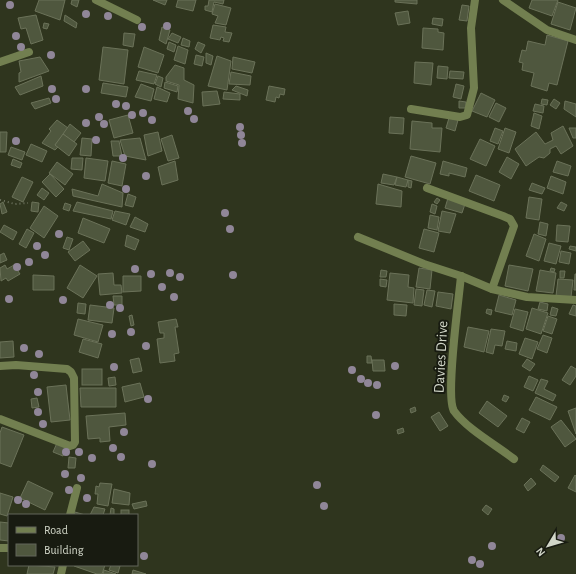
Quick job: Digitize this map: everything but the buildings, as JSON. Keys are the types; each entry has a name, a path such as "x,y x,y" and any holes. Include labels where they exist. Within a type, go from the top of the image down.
{"street":[{"path":"96,0 137,20"},
{"path":"411,109 460,117 467,115 474,88 471,28 476,0"},
{"path":"503,0 547,30 576,40"},
{"path":"0,62 29,52"},
{"path":"427,188 510,219 514,226 492,289"},
{"path":"358,237 424,264 461,276 492,289 527,297 576,300"},
{"name":"Davies Drive","path":"461,276 450,382 453,410 468,425 514,459"},
{"path":"0,366 16,365 67,369 71,372 74,378 75,442 70,446 0,419"},
{"path":"70,514 77,488"}],"path":[{"path":"0,200 15,204 28,202"}]}
